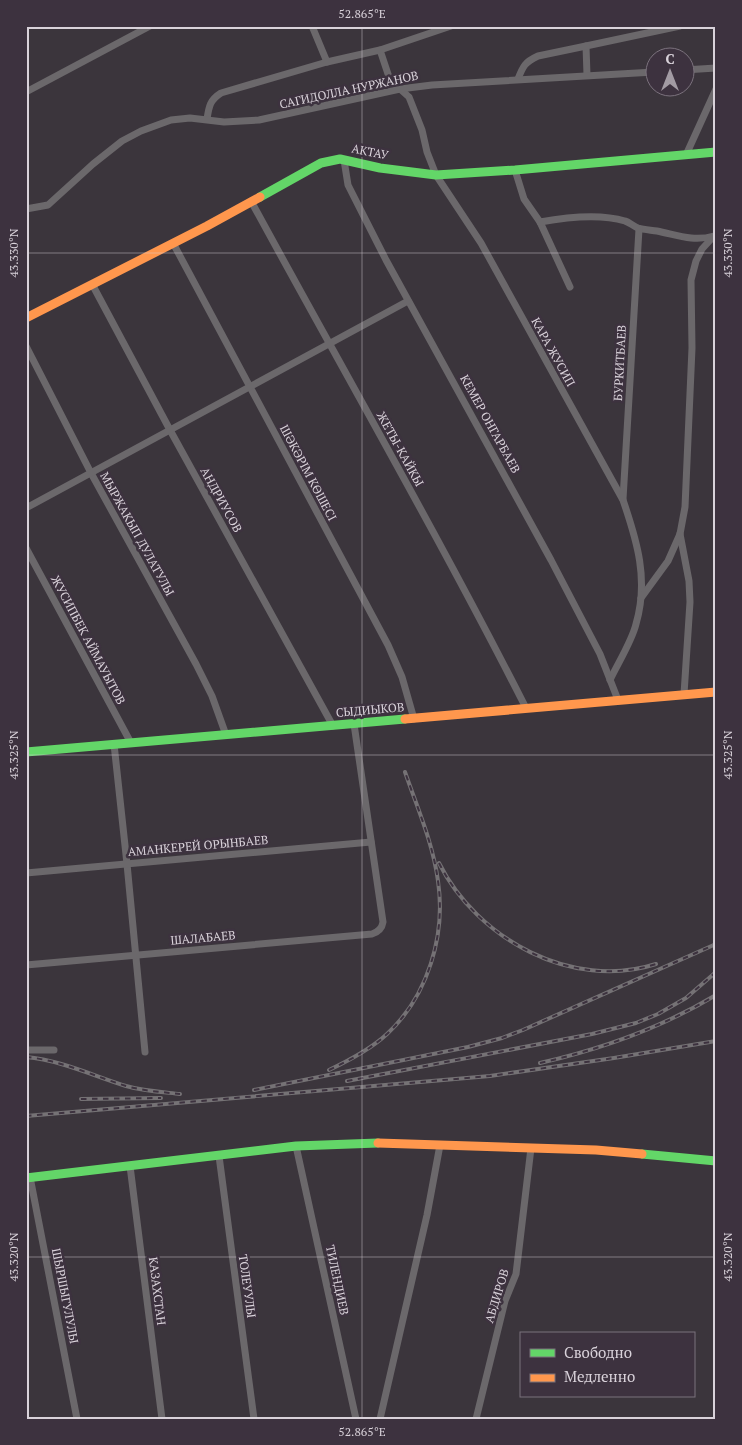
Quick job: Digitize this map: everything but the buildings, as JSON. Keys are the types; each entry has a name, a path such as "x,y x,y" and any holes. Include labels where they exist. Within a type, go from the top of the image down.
{"street":[{"path":"26,92 150,26"},
{"path":"312,26 326,62"},
{"path":"207,119 213,98 221,93 326,62 380,50 451,26"},
{"path":"518,79 526,63 538,56 680,26"},
{"path":"586,46 586,75"},
{"name":"КАРА ЖУСИП","path":"380,50 390,80 410,97 436,174 481,243 623,500 635,534 642,571 641,599 636,625 610,680"},
{"path":"694,69 716,68"},
{"name":"САГИДОЛЛА НУРЖАНОВ","path":"26,209 48,205 93,164 122,141 141,131 171,120 190,118 224,122 259,120 400,89 432,85 644,72"},
{"path":"686,154 716,89"},
{"name":"АКТАУ","path":"26,318 173,243 321,163 344,160 380,168 436,174 515,170 716,152"},
{"name":"КЕМЕР ОНГАРБАЕВ","path":"344,160 348,185 408,300 551,560 600,654 618,700"},
{"path":"515,170 524,199 540,222 570,287"},
{"name":"ЖЕТЫ-КАЙКЫ","path":"251,201 526,708"},
{"path":"540,222 561,218 604,218 625,221 639,229 698,239 714,236"},
{"name":"БУРКИТБАЕВ","path":"623,500 639,229"},
{"path":"641,599 668,561 680,534 685,507 692,348 692,280 696,261 702,249 714,236"},
{"name":"ШӘКӘРІМ КӨШЕСІ","path":"173,243 388,645 402,677 414,719"},
{"name":"АНДРИУСОВ","path":"92,284 332,726"},
{"path":"26,508 408,300"},
{"name":"МЫРЖАКЫП ДУЛАТУЛЫ","path":"26,346 91,473 196,664 212,696 226,735"},
{"path":"680,534 689,581 690,602 684,694"},
{"name":"ЖУСИПБЕК АЙМАУЫТОВ","path":"26,548 131,743"},
{"name":"СЫДИЫКОВ","path":"26,752 716,692"},
{"path":"354,724 371,842"},
{"path":"114,744 144,1052"},
{"name":"АМАНКЕРЕЙ ОРЫНБАЕВ","path":"26,873 371,842"},
{"name":"ШАЛАБАЕВ","path":"26,966 372,934 380,930 383,922 371,842"},
{"path":"26,1050 54,1050"},
{"path":"28,1177 296,1146 377,1143 596,1150 716,1161"},
{"path":"380,1419 427,1215 440,1145"},
{"name":"ТИЛЕНДИЕВ","path":"296,1146 356,1419"},
{"name":"АБДИРОВ","path":"476,1419 505,1301 516,1274 532,1148"},
{"name":"ТОЛЕУУЛЫ","path":"219,1156 254,1419"},
{"name":"КАЗАХСТАН","path":"130,1166 162,1419"},
{"name":"ШЫРШЫГУЛУЛЫ","path":"28,1177 77,1419"}],"railway":[{"path":"329,1070 374,1045 387,1034 413,1002 431,964 439,922 438,881 424,825 405,772"},
{"path":"439,863 456,890 477,915 502,935 530,952 560,964 592,970 624,971 656,964"},
{"path":"254,1090 468,1047 502,1038 716,944"},
{"path":"347,1081 592,1034 636,1023 658,1014 686,998 716,972"},
{"path":"540,1063 586,1051 631,1036 674,1018 716,995"},
{"path":"26,1116 490,1076 716,1041"},
{"path":"26,1057 51,1061 133,1088 180,1094"},
{"path":"81,1099 161,1098"}],"traffic: fast":[{"path":"260,197 321,163 340,159 380,168 436,175 716,152"},
{"path":"26,752 405,719"},
{"path":"26,1178 296,1146 378,1143"},
{"path":"642,1154 716,1161"}],"traffic: slow":[{"path":"26,318 260,197"},
{"path":"405,719 716,692"},
{"path":"378,1143 596,1150 642,1154"}]}
